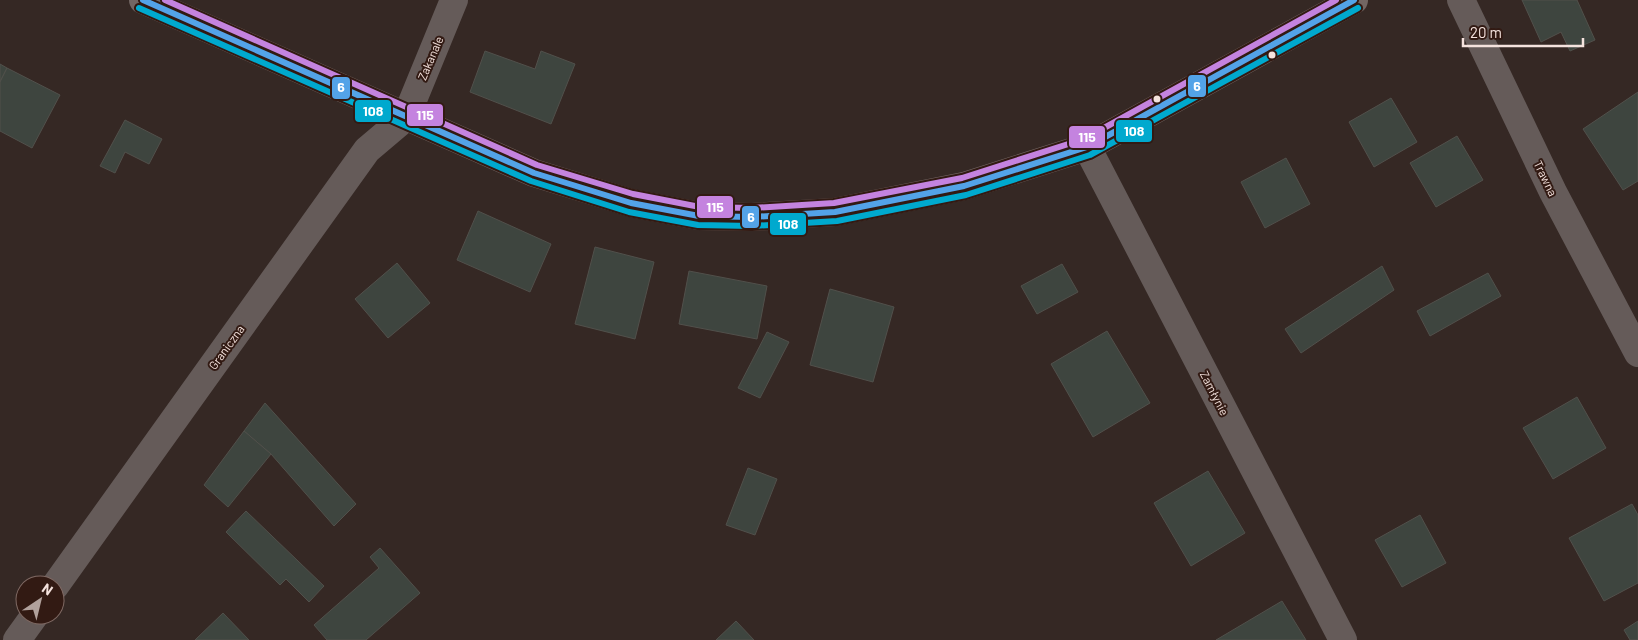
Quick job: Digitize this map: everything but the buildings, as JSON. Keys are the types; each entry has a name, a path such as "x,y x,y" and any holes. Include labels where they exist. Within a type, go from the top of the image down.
{"main road":[{"path":"143,0 534,173 631,203 699,216 752,216 835,212 964,186 1087,147 1354,0"}],"street":[{"name":"Zakanale","path":"406,117 454,0"},
{"name":"Trawna","path":"1461,0 1553,192 1638,353"},
{"name":"Graniczna","path":"63,575 366,150 406,117"},
{"name":"Zamłynie","path":"1087,147 1342,640"},
{"path":"17,640 27,625"}],"transit line":[{"name":"6","path":"143,0 534,173 631,203 699,216 752,217 835,212 964,186 1087,147 1354,0"},
{"name":"115","path":"165,0 537,165 633,194 700,207 752,208 834,203 962,178 1084,139 1336,0"},
{"name":"108","path":"139,8 531,181 629,212 698,225 752,226 837,221 966,195 1090,155 1358,8"}]}
